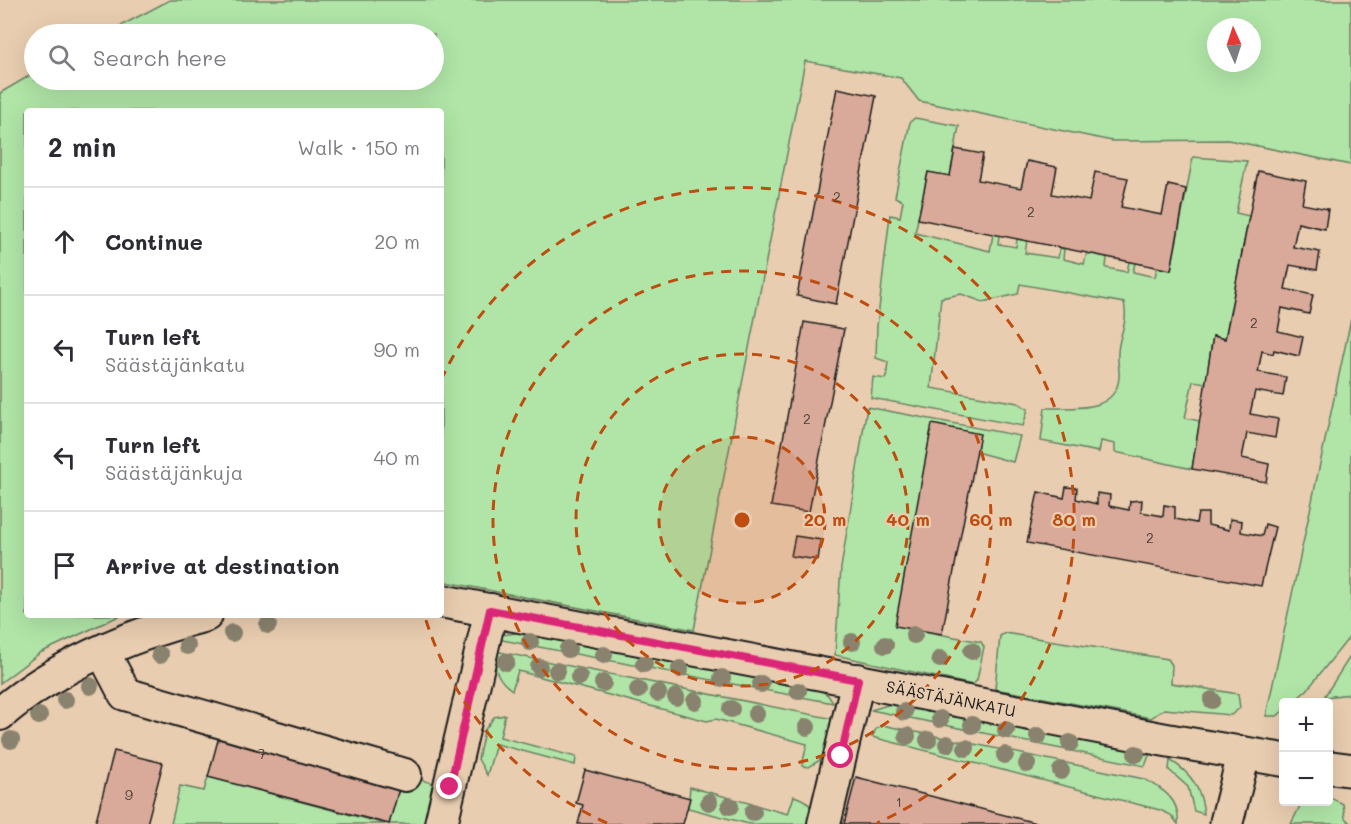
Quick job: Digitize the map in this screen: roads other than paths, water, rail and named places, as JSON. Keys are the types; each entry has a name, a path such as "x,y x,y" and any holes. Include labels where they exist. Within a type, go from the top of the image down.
{"street":[{"name":"SÄÄSTÄJÄNKATU","path":"444,602 1279,759"},
{"path":"441,824 490,610"},
{"path":"0,714 39,685 103,652 139,636 196,618"},
{"path":"103,652 122,701 405,775"},
{"path":"824,824 858,680"},
{"path":"1226,824 1244,754"},
{"path":"1333,768 1351,770"}]}
